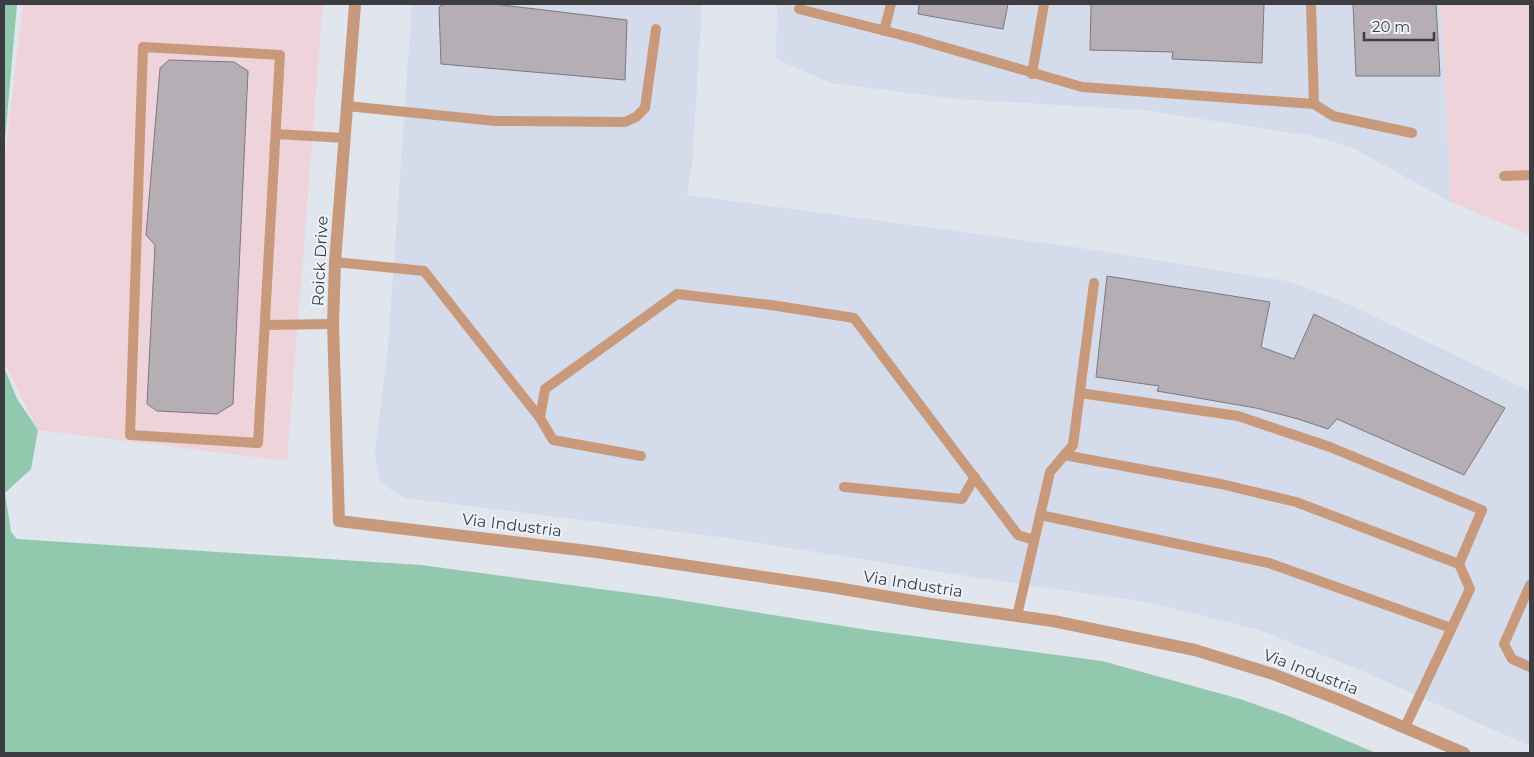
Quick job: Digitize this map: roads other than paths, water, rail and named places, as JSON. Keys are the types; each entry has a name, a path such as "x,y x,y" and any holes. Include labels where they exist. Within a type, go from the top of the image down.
{"street":[{"name":"Roick Drive","path":"340,520 333,324 355,4"},
{"name":"Via Industria","path":"340,520 596,552 931,604 1053,620 1195,650 1273,674 1464,753"}],"lane":[{"path":"884,31 891,4"},
{"path":"1032,74 1044,4"},
{"path":"1310,4 1314,104"},
{"path":"800,9 1082,87 1314,104 1333,116 1412,133"},
{"path":"347,106 495,122 625,122 636,117 646,108 656,29"},
{"path":"143,47 280,55 276,134 258,443 130,434 143,47"},
{"path":"276,134 345,138"},
{"path":"1504,176 1530,175"},
{"path":"336,262 424,271 540,418 553,440 641,456"},
{"path":"1017,616 1050,472 1073,445 1094,284"},
{"path":"540,418 545,389 677,294 771,305 854,318 1018,535 1034,540"},
{"path":"265,325 333,324"},
{"path":"1080,393 1238,416 1330,447 1482,510 1459,564"},
{"path":"1064,455 1221,484 1296,502 1459,564 1470,589 1405,727"},
{"path":"844,487 962,499 975,477"},
{"path":"1040,515 1269,563 1452,628"},
{"path":"1530,585 1504,644 1512,659 1530,666"}]}
